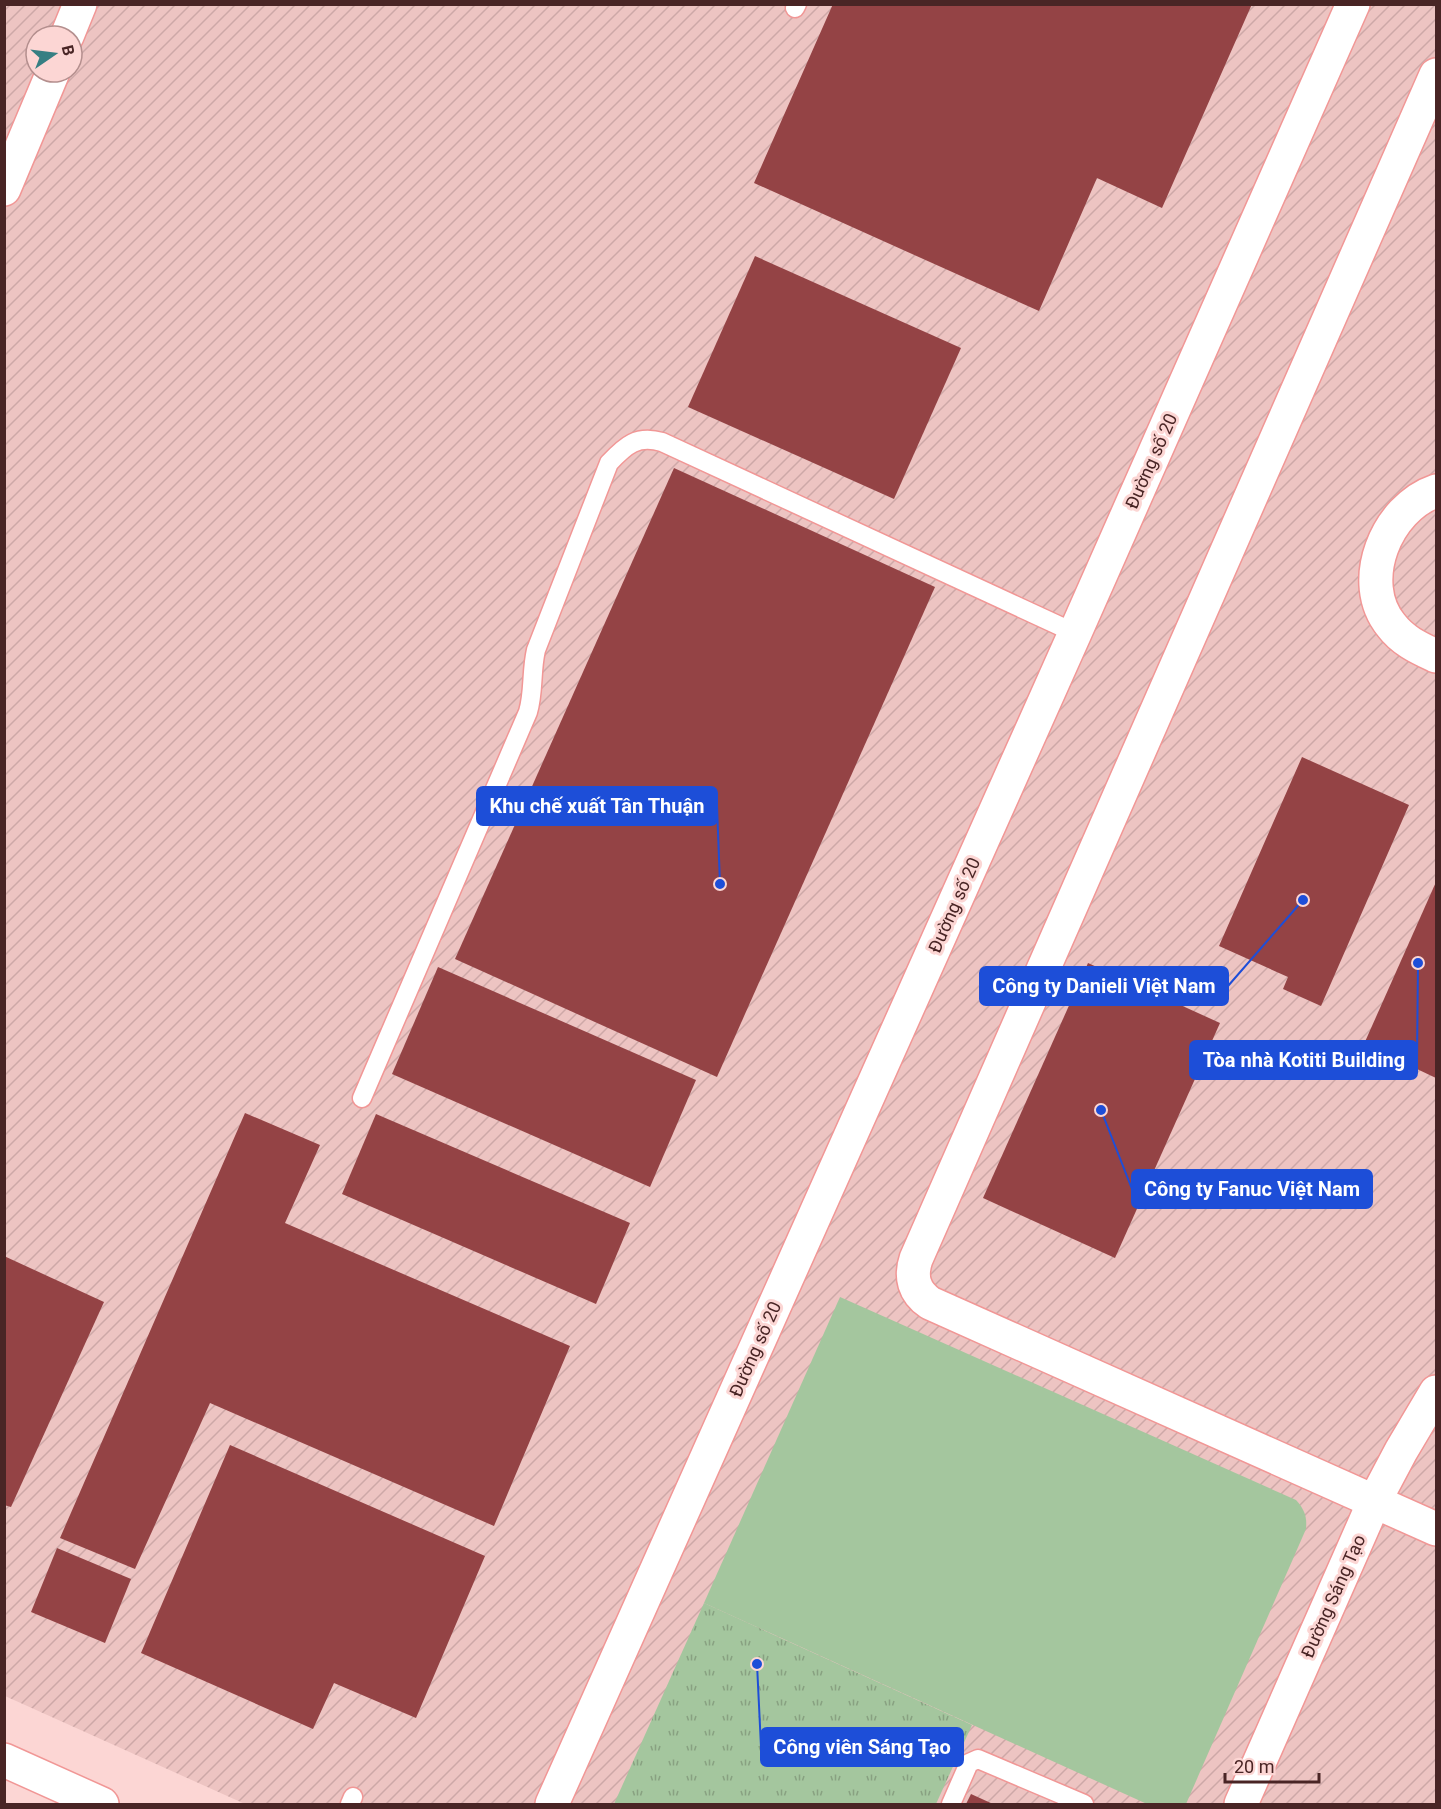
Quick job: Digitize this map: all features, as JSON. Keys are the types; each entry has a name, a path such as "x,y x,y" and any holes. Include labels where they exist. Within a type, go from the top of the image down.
{"street":[{"path":"72,24 80,4"},
{"name":"Đường số 20","path":"552,1804 1353,4"},
{"path":"1437,75 921,1248 913,1271 917,1291 930,1303 1437,1529"},
{"path":"4,189 48,84"},
{"path":"1437,491 1419,499 1399,516 1384,541 1377,571 1379,600 1389,623 1406,641 1437,656"},
{"name":"Đường Sáng Tạo","path":"1241,1804 1374,1502 1401,1451 1437,1392"},
{"path":"4,1760 102,1804"}],"lane":[{"path":"362,1098 528,712 536,650 609,463 623,448 649,438 662,442 1075,633"},
{"path":"951,1804 969,1763 978,1758 1084,1804"}],"shaded area":[{"path":"5,5 1436,5 1436,1804 245,1804 5,1696"}],"green space":[{"path":"840,1297 1296,1500 1302,1507 1306,1517 1306,1529 1186,1804 1147,1804 704,1603"},
{"path":"704,1603 972,1725 936,1804 614,1804"}],"building":[{"path":"833,4 1252,4 1162,208 1097,178 1039,311 754,183"},
{"path":"755,256 961,348 894,499 688,407"},
{"path":"674,468 935,587 717,1077 455,959"},
{"path":"1302,757 1409,805 1321,1006 1283,989 1288,977 1219,946"},
{"path":"1436,882 1436,1078 1364,1044"},
{"path":"1088,963 1220,1023 1115,1258 983,1198"},
{"path":"438,967 696,1080 650,1187 392,1074"},
{"path":"245,1113 320,1145 285,1223 570,1346 494,1526 210,1403 135,1569 60,1538"},
{"path":"376,1114 630,1223 596,1304 342,1194"},
{"path":"4,1256 104,1302 11,1507 4,1505"},
{"path":"230,1445 485,1556 416,1718 334,1683 313,1729 141,1653"},
{"path":"57,1548 131,1579 105,1643 31,1612"},
{"path":"971,1794 993,1804 966,1804"}],"place":[{"name":"Khu chế xuất Tân Thuận","path":"720,884"},
{"name":"Công ty Danieli Việt Nam","path":"1303,900"},
{"name":"Tòa nhà Kotiti Building","path":"1418,963"},
{"name":"Công ty Fanuc Việt Nam","path":"1101,1110"},
{"name":"Công viên Sáng Tạo","path":"757,1664"}]}
